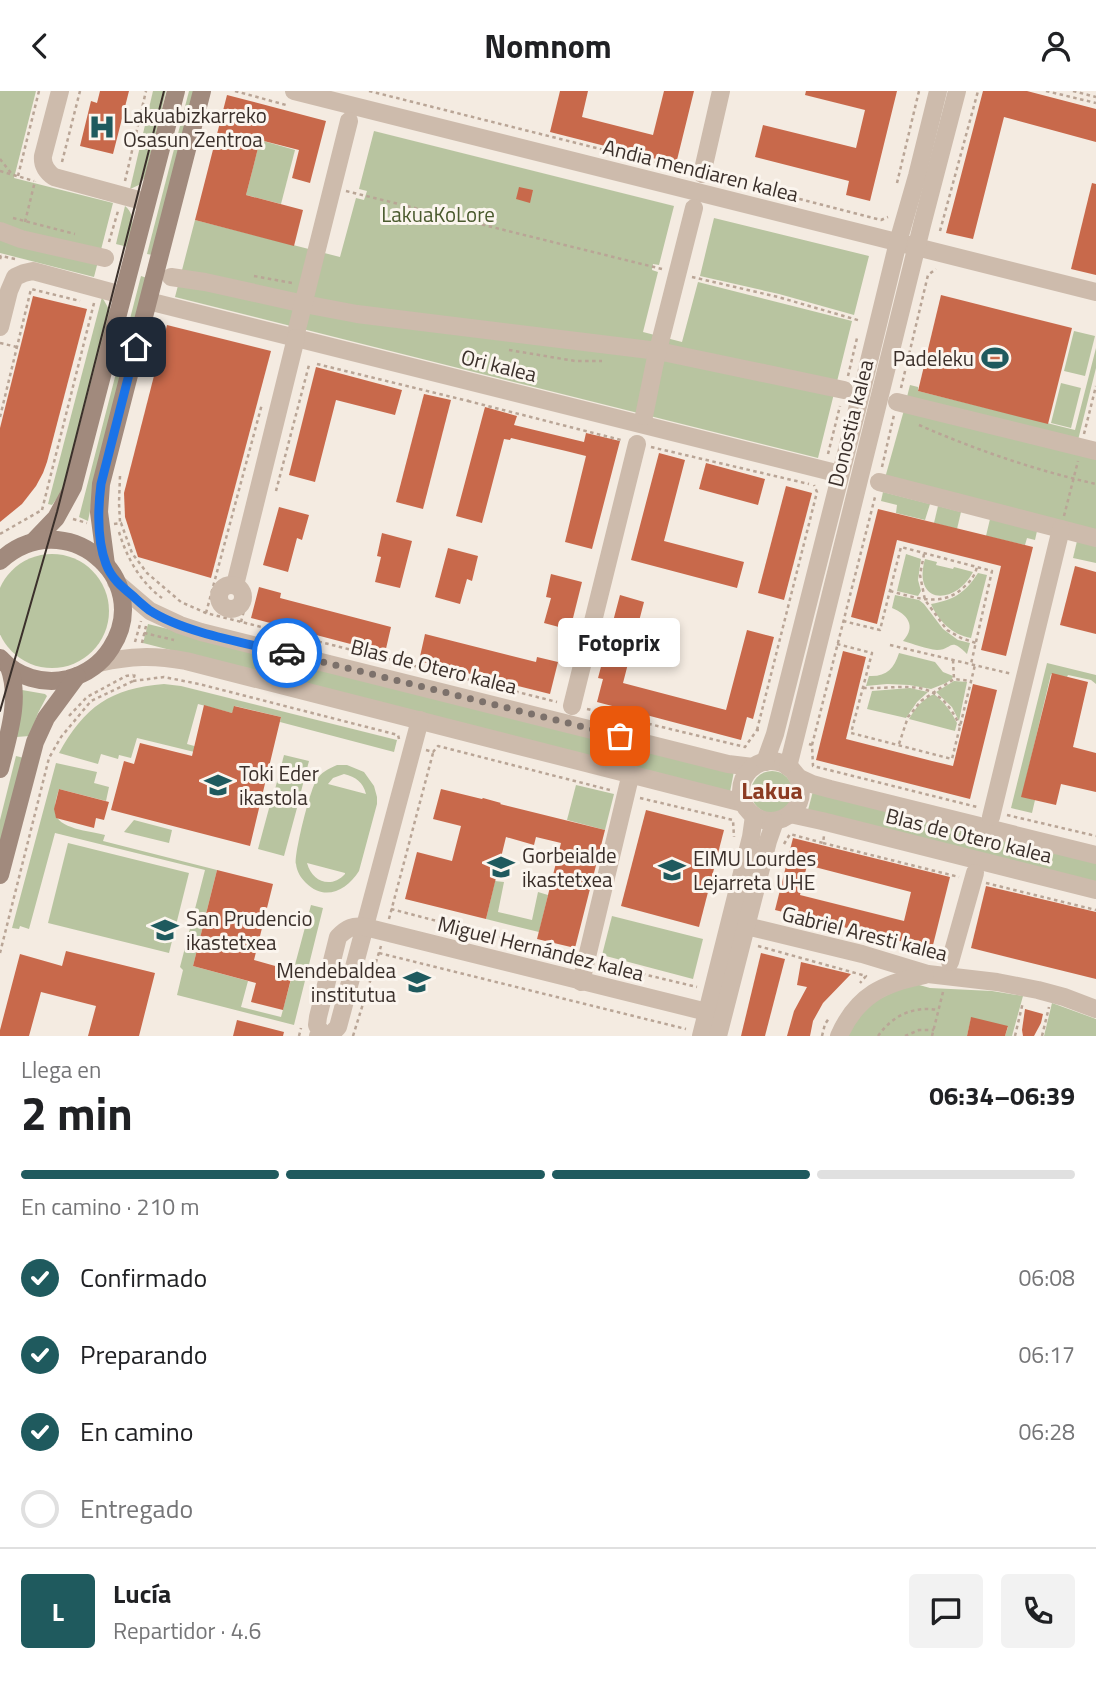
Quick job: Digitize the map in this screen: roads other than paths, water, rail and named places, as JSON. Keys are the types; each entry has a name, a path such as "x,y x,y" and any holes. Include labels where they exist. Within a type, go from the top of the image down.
{"main road":[{"path":"34,541 54,521 50,512 73,487 176,91"},
{"path":"106,565 108,528 99,512 101,484 202,91"},
{"path":"0,875 35,742 53,707 77,677 99,663 107,654 119,632 122,607 116,582 106,565 90,551 70,542 49,539 34,541 3,557"},
{"path":"5,663 36,680 77,677"},
{"path":"0,769 13,704 13,680 5,663"}],"street":[{"path":"60,91 43,161 46,170 54,177 146,202"},
{"name":"Andia mendiaren kalea","path":"294,91 1096,292"},
{"path":"702,174 721,91"},
{"name":"Donostia kalea","path":"793,772 803,742 917,248 913,222 917,176 938,91"},
{"name":"Donostia kalea","path":"759,764 862,394 898,242 913,222 957,91"},
{"path":"234,585 349,121"},
{"path":"644,416 694,208"},
{"path":"0,232 105,258"},
{"path":"0,327 15,277 24,273 33,271 122,295"},
{"path":"171,277 357,314 658,351 844,390"},
{"name":"Ori kalea","path":"148,301 297,334 472,382 840,474"},
{"path":"897,402 1088,449"},
{"path":"572,706 637,444"},
{"path":"878,482 1096,538"},
{"path":"992,814 1061,529"},
{"name":"Blas de Otero kalea","path":"116,582 164,618 201,632 728,764 759,764"},
{"path":"99,663 131,657 186,661 631,773 748,809 764,821 783,818"},
{"path":"319,1034 330,1035 338,1027 420,720"},
{"path":"781,763 793,772 801,793 796,808 783,818 768,841 754,928 707,1035 707,1012 751,837 748,809 741,793 742,783 746,774 759,764 781,763"},
{"name":"Blas de Otero kalea","path":"793,772 812,784 830,789 1096,855"},
{"path":"581,982 631,773"},
{"name":"Blas de Otero kalea","path":"783,818 822,821 1096,890"},
{"path":"948,970 975,873"},
{"name":"Miguel Hernández kalea","path":"365,927 707,1012"},
{"name":"Gabriel Aresti kalea","path":"754,928 862,954 928,974 948,970 1065,997 1096,1009"},
{"path":"839,1036 855,1010 882,987 928,974"}],"tram line":[{"path":"0,711 57,512 164,91"}],"place":[{"name":"Lakuabizkarreko Osasun Zentroa","path":"102,127"},
{"name":"Padeleku","path":"995,358"},
{"name":"Fotoprix","path":"620,736"},
{"name":"Toki Eder ikastola","path":"218,785"},
{"name":"Gorbeialde ikastetxea","path":"501,867"},
{"name":"EIMU Lourdes Lejarreta UHE","path":"672,870"},
{"name":"San Prudencio ikastetxea","path":"165,930"},
{"name":"Mendebaldea institutua","path":"417,982"}],"district":[{"name":"Lakua","path":"772,790"}],"park label":[{"name":"LakuaKoLore","path":"438,214"}]}
